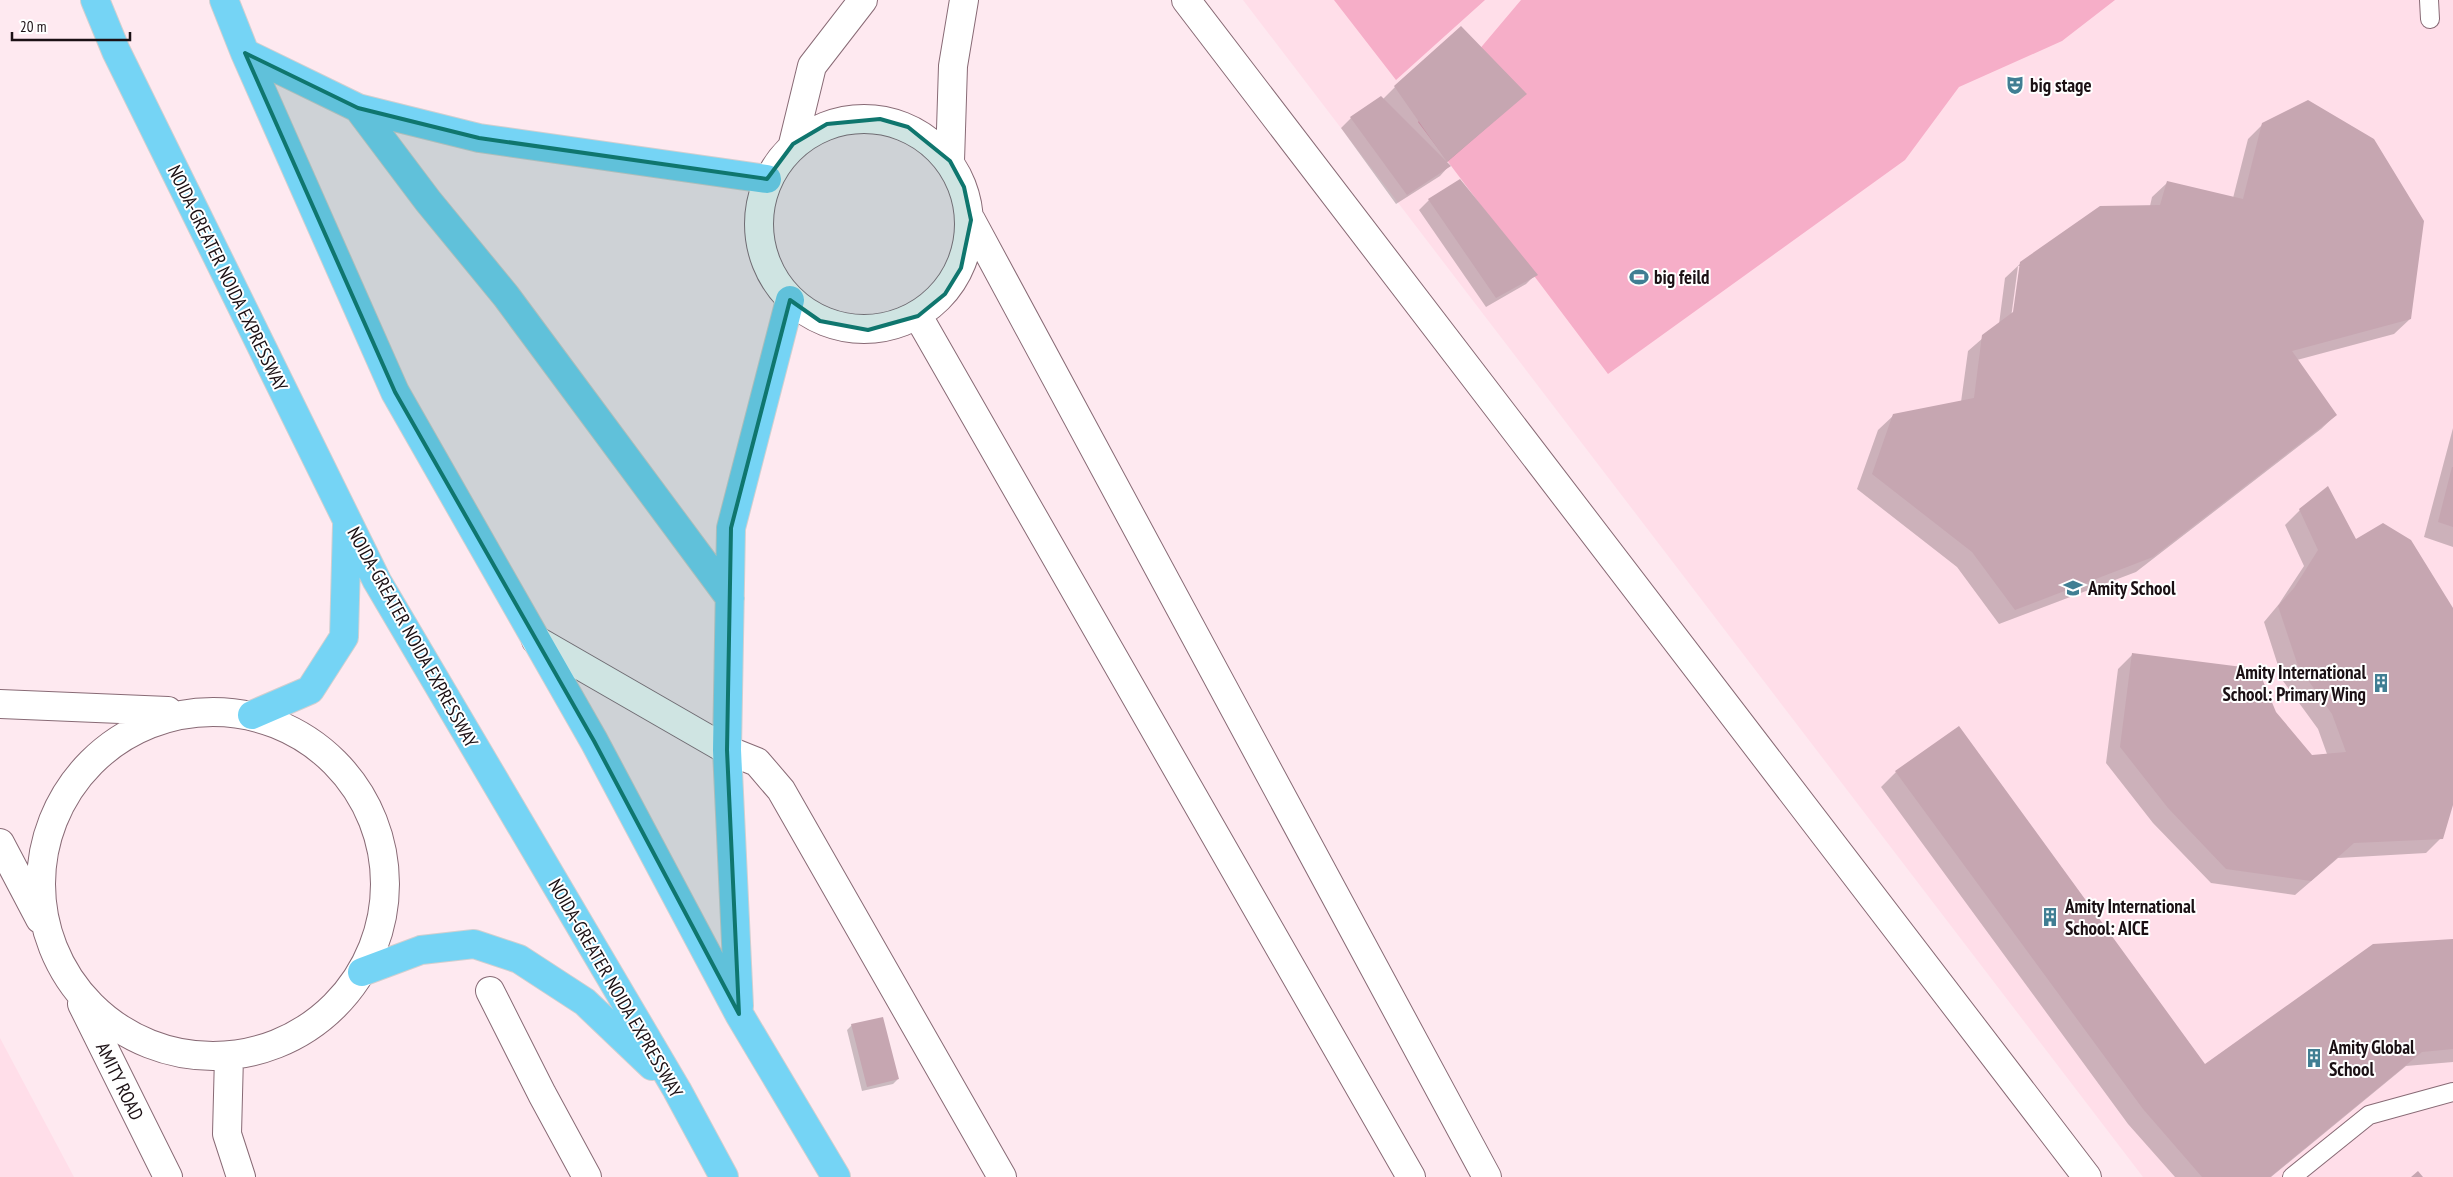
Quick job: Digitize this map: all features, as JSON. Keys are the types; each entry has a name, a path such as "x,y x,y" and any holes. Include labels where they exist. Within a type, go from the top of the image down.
{"highway":[{"name":"NOIDA-GREATER NOIDA EXPRESSWAY","path":"95,0 116,51 377,582 677,1090 724,1177"},
{"path":"224,0 245,53 395,392 594,741 739,1014 836,1177"},
{"path":"245,53 358,108 479,138 767,179"},
{"path":"358,108 428,201 506,296 730,598"},
{"path":"739,1014 727,750 731,528 790,300"},
{"path":"252,715 310,690 344,637 347,521"},
{"path":"362,972 421,950 474,944 519,959 585,1002 677,1090"}],"street":[{"path":"793,144 812,66 863,0"},
{"path":"950,161 953,66 964,0"},
{"path":"1186,0 2087,1177"},
{"path":"970,220 961,268 944,294 918,316 901,323 868,330 820,320 790,300 764,261 757,224 767,179 793,144 826,124 880,119 908,127 950,161 964,187 970,220 1487,1177"},
{"path":"918,316 1412,1177"},
{"path":"536,640 727,750 757,762 781,790 1002,1177"},
{"path":"0,704 252,715 302,735 344,770 372,816 386,869 382,922 362,972 328,1014 282,1043 229,1056 169,1051 115,1026 72,985"},
{"path":"46,931 40,872 54,814 87,764 135,729 192,712"},
{"name":"AMITY ROAD","path":"0,843 46,931 168,1177"},
{"path":"490,991 542,1094 587,1177"},
{"path":"229,1056 227,1134 241,1177"}],"lane":[{"path":"2429,0 2430,19"},
{"path":"2292,1177 2369,1115 2453,1092"}],"highlighted area":[{"path":"245,53 358,108 479,138 767,179 793,144 827,124 880,119 908,127 950,161 964,187 971,220 961,268 945,294 918,316 868,330 820,321 790,300 731,528 727,750 739,1014 594,741 395,392"}],"shaded area":[{"name":"Amity School","path":"1243,0 2453,0 2453,1177 2143,1177"},
{"path":"1334,0 1485,0 1396,80"},
{"name":"big feild","path":"1521,0 2115,0 2062,41 1959,87 1905,160 1608,374 1418,122"},
{"path":"0,1038 74,1177 0,1177"}],"building":[{"path":"1461,26 1527,94 1447,162 1394,86"},
{"path":"1381,96 1451,166 1407,195 1350,117"},
{"path":"2308,100 2374,139 2424,221 2411,319 2292,351 2337,415 2153,557 2015,610 1972,552 1872,474 1893,414 1974,398 1982,335 2013,312 2020,262 2100,206 2160,205 2167,181 2243,199 2262,123"},
{"path":"1460,179 1538,275 1496,298 1428,199"},
{"path":"2453,467 2453,527 2438,522"},
{"name":"Amity International School: Primary Wing","path":"2328,486 2356,539 2383,523 2411,540 2453,608 2453,805 2443,839 2354,843 2311,881 2226,869 2168,808 2120,747 2132,653 2258,669 2276,712 2312,755 2346,752 2332,714 2298,666 2278,606 2294,588 2318,550 2299,509"},
{"path":"1959,726 2205,1064 2373,944 2453,939 2453,1049 2422,1052 2270,1177 2202,1177 2143,1109 1895,771"},
{"path":"883,1017 899,1079 867,1087 851,1024"},
{"path":"2418,1171 2423,1177 2411,1177"}],"place":[{"name":"big stage","path":"2015,85"},
{"name":"big feild","path":"1639,277"},
{"name":"Amity School","path":"2073,588"},
{"name":"Amity International School: Primary Wing","path":"2381,683"},
{"name":"Amity International School: AICE","path":"2050,917"},
{"name":"Amity Global School","path":"2314,1058"}]}
